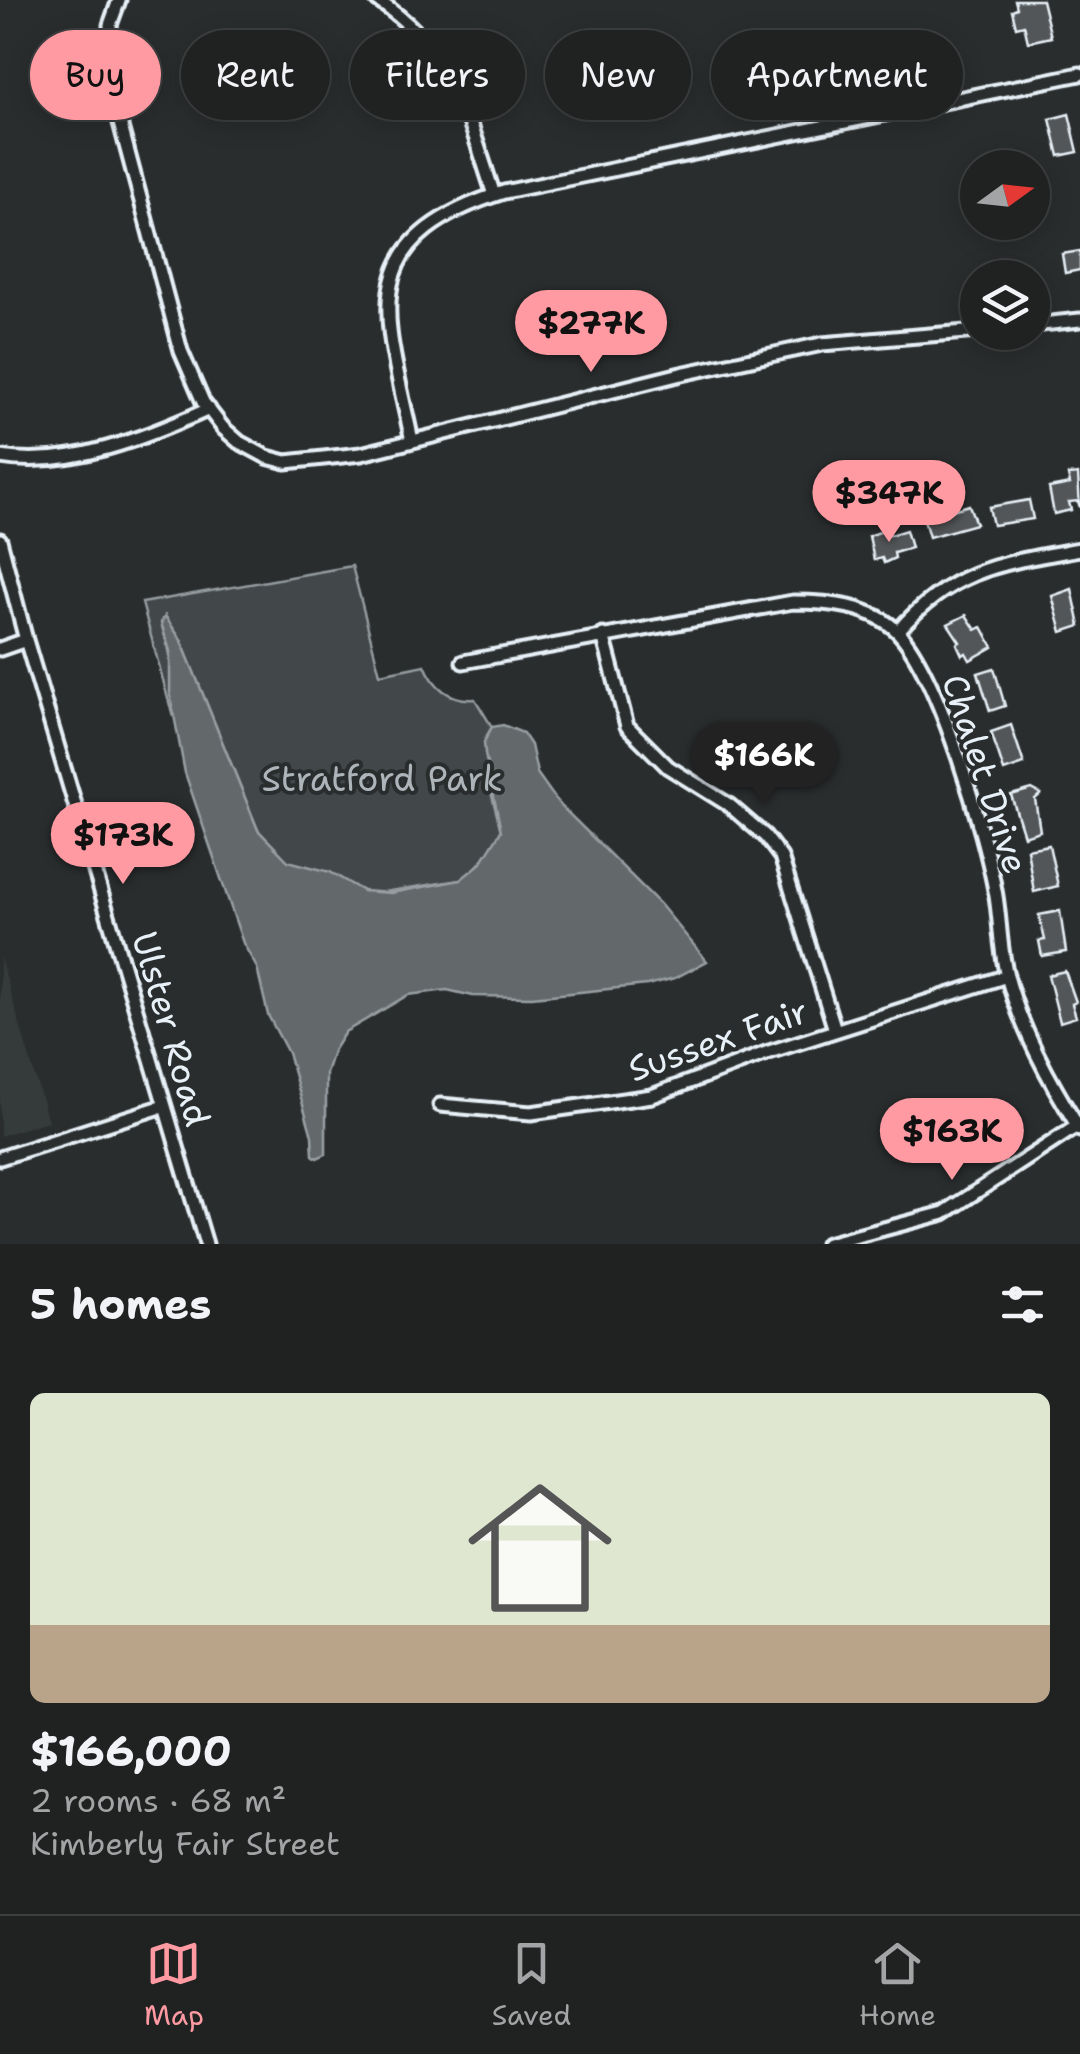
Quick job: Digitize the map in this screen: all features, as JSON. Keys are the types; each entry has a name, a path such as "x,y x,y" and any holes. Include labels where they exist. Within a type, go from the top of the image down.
{"street":[{"path":"119,0 110,25 112,89 181,351 208,409 239,442 286,462 361,454 777,352 874,338 960,332"},
{"path":"377,0 418,36 456,82 494,195"},
{"path":"412,441 386,310 392,270 402,254 432,226 468,204 494,195 1080,74"},
{"path":"1050,323 1080,320"},
{"path":"1,462 64,456 104,447 160,431 208,409"},
{"name":"Ulster Road","path":"0,540 26,640 206,1244"},
{"path":"464,662 731,610 806,602 834,602 871,614 898,631 915,611 980,569 1080,548"},
{"name":"Chalet Drive","path":"898,631 930,684 969,797 996,894 1007,976 1043,1066 1079,1128"},
{"path":"602,635 627,726 668,767 730,805 782,856 835,1030"},
{"path":"0,648 26,640"},
{"name":"Sussex Fair","path":"440,1106 531,1113 652,1096 835,1030 1007,976"},
{"path":"0,1158 164,1106"},
{"path":"827,1244 944,1213 1079,1128"}],"shaded area":[{"path":"165,616 181,640 258,830 288,861 330,872 363,891 391,893 460,880 481,863 501,831 484,742 492,727 503,725 523,733 531,745 537,773 559,804 660,904 707,961 675,978 647,985 532,997 473,996 447,990 408,995 345,1032 333,1051 326,1073 326,1154 317,1158 313,1155 312,1136 288,1053 268,1015 257,968 243,943 185,773 170,694 170,651 161,623"},
{"path":"0,957 48,1121 0,1136"}],"green space":[{"name":"Stratford Park","path":"352,566 380,674 425,665 444,691 458,698 475,699 492,727 486,737 489,784 501,831 496,844 466,879 377,893 288,861 258,830 181,640 165,616 161,623 171,658 173,717 142,603"}],"building":[{"path":"1015,0 1042,0 1051,37 1028,42 1024,25 1016,27 1012,10 1017,8"},
{"path":"1069,114 1078,152 1059,156 1050,119"},
{"path":"1080,251 1080,270 1065,273 1062,254"},
{"path":"1078,474 1080,508 1078,501 1069,502 1071,510 1054,514 1049,488 1070,484 1068,475"},
{"path":"1029,500 1033,519 993,525 989,507"},
{"path":"969,505 976,524 929,537 924,520 932,517 929,510 937,507 939,514"},
{"path":"887,529 890,535 906,530 911,548 894,553 895,558 884,563 882,558 874,560 869,536"},
{"path":"1072,589 1080,626 1062,632 1052,596"},
{"path":"966,615 976,630 982,627 993,647 970,660 966,653 962,655 957,644 960,642 948,624"},
{"path":"994,668 1005,706 990,711 978,673"},
{"path":"1011,725 1024,764 1004,771 991,732"},
{"path":"1032,789 1041,794 1035,799 1040,831 1024,836 1011,795"},
{"path":"1049,845 1058,886 1034,892 1027,849"},
{"path":"1060,911 1066,952 1042,956 1039,941 1045,940 1039,915"},
{"path":"1065,971 1076,1002 1072,1004 1076,1017 1060,1022 1048,975"}]}
